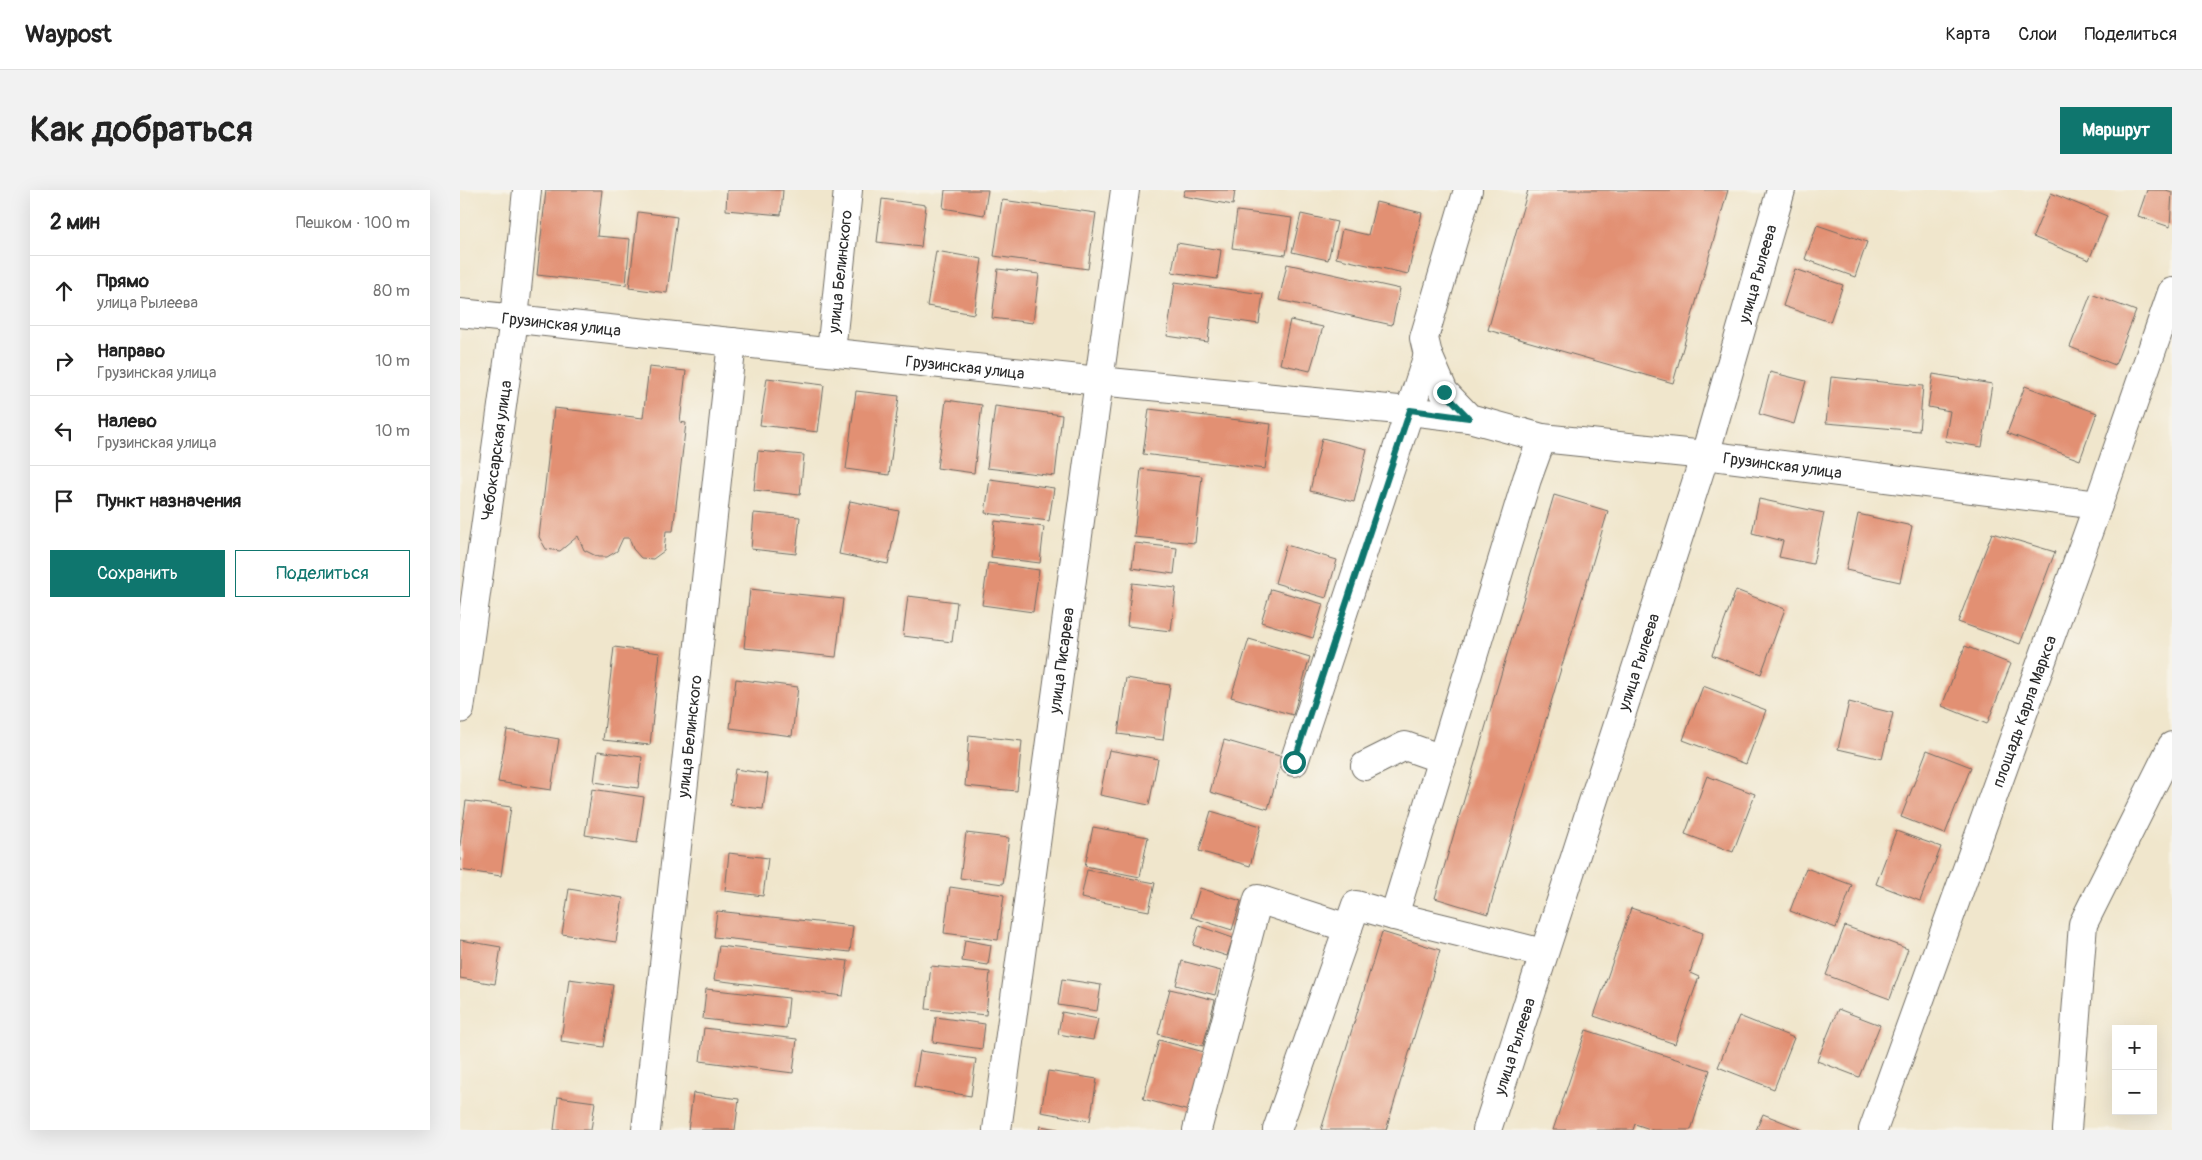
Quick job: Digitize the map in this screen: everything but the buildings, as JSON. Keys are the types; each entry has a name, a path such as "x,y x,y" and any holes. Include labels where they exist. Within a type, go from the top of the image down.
{"street":[{"name":"Чебоксарская улица","path":"460,709 514,319 527,190"},
{"name":"улица Белинского","path":"831,352 848,190"},
{"name":"улица Писарева","path":"997,1130 1125,190"},
{"path":"1468,190 1424,338 1428,355 1444,392 1469,418"},
{"name":"улица Рылеева","path":"1487,1130 1705,455 1781,190"},
{"name":"площадь Карла Маркса","path":"1872,1130 2098,505 2172,292"},
{"name":"Грузинская улица","path":"460,313 1100,381 1410,410 1469,418 1542,438 1705,455 2098,505"},
{"name":"улица Белинского","path":"646,1130 732,342"},
{"path":"1294,762 1428,355"},
{"path":"1394,916 1527,479 1542,438"},
{"path":"1365,766 1405,746 1442,759"},
{"path":"2067,1130 2082,924 2172,746"},
{"path":"1197,1130 1258,899 1348,928"},
{"path":"1277,1130 1356,905 1543,953"}],"route":[{"path":"1294,762 1410,410 1469,418 1444,392"}]}
